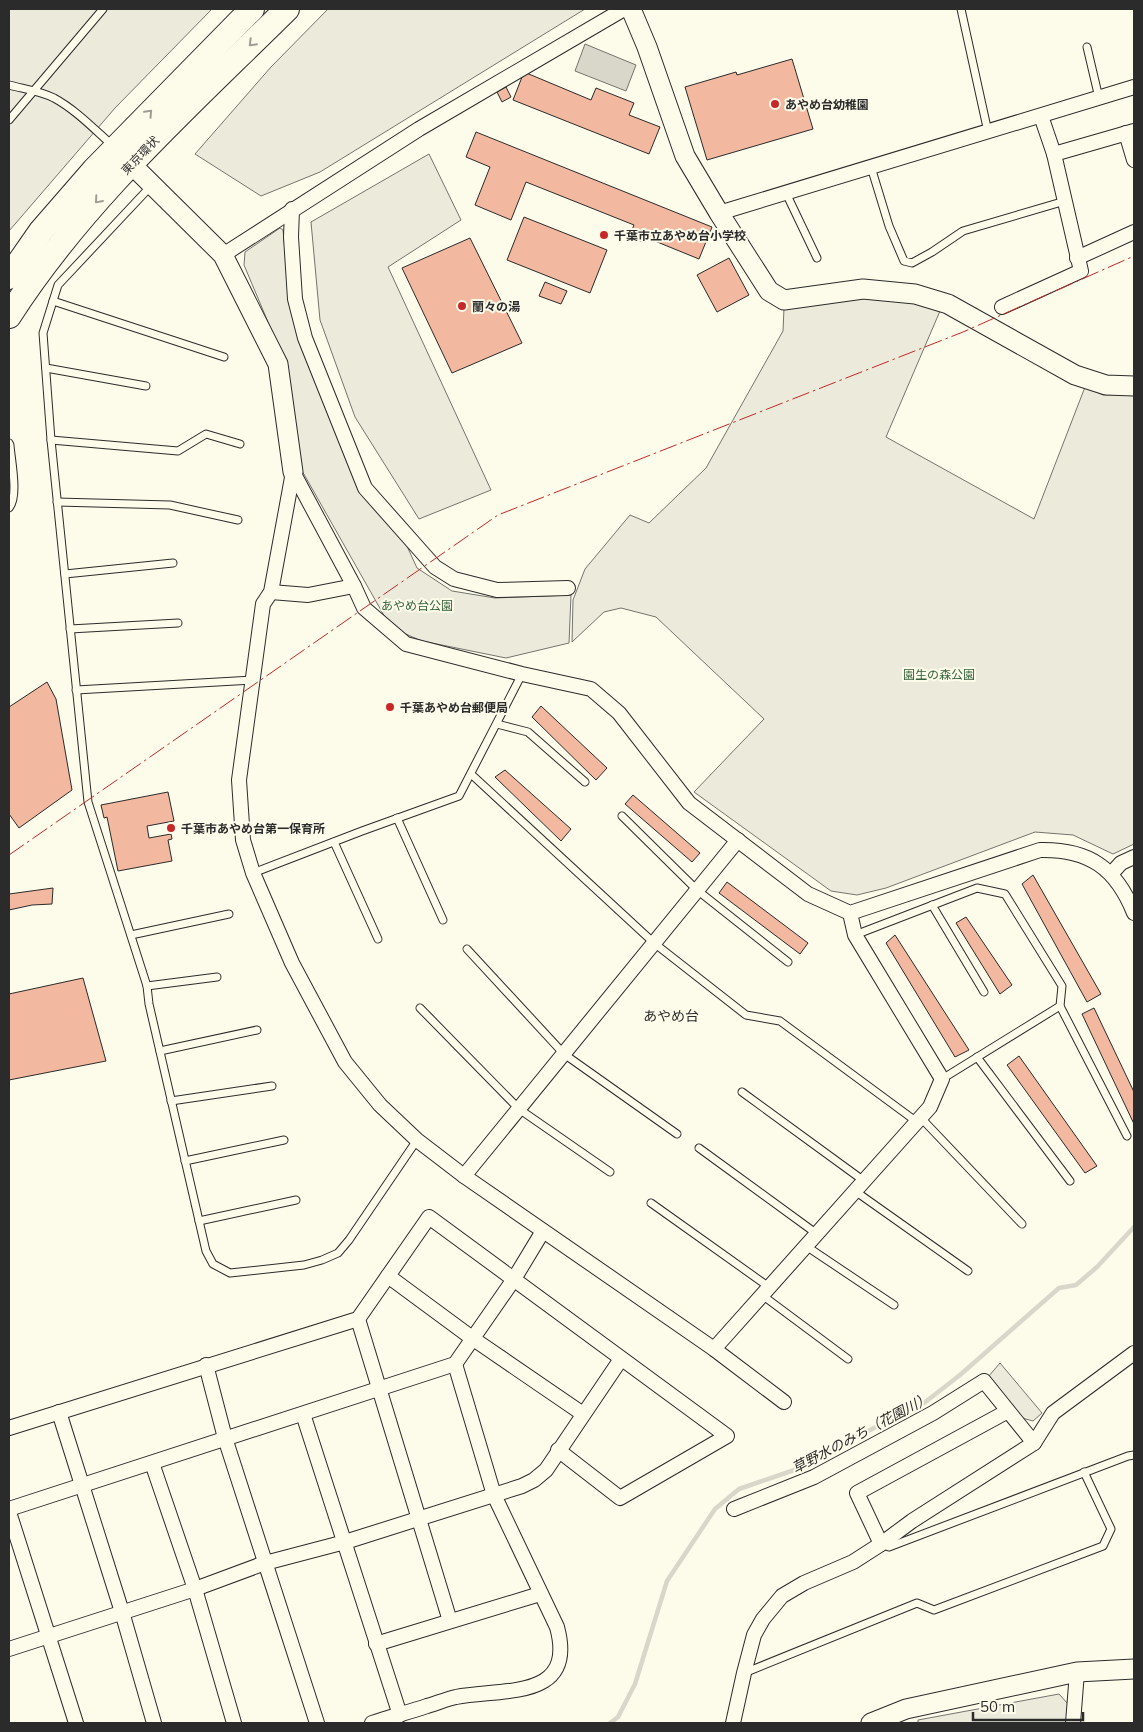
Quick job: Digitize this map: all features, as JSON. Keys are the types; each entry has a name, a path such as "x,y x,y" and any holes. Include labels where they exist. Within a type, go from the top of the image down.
{"highway":[{"name":"東京環状","path":"9,316 123,156 252,9"},
{"name":"東京環状","path":"9,277 41,231 94,170 123,156 287,9"}],"street":[{"path":"224,254 419,130 624,9"},
{"path":"631,9 647,48 685,156 769,290 784,300 863,289 915,294 948,304 1075,374 1106,385 1134,386"},
{"path":"719,213 1134,87"},
{"path":"1002,307 1081,271 1054,154 1040,116"},
{"path":"1054,154 1130,132 1134,160"},
{"path":"123,156 224,254 278,364 292,472 271,592 263,604 239,780 243,840 254,872 292,963 345,1062 380,1105 417,1140 464,1176 714,1349 784,1402"},
{"path":"292,209 291,237 295,298 305,338 365,488 435,567 454,579 497,590 568,588"},
{"path":"1077,258 1134,232"},
{"path":"292,472 364,608 406,644 522,674 591,689 619,713 690,803 808,894 850,913 1040,850 1059,850 1078,853 1094,861 1111,874 1122,889 1134,913"},
{"path":"271,592 308,595 354,586"},
{"path":"464,1176 738,840"},
{"path":"1111,874 1121,863 1134,857"},
{"path":"714,1349 930,1107 942,1079 855,935 850,913"},
{"path":"9,1428 358,1319 429,1217 728,1436 620,1498 558,1450"},
{"path":"76,1723 9,1510 455,1364 514,1279 543,1231"},
{"path":"388,1276 472,1338 583,1414"},
{"path":"358,1319 450,1621"},
{"path":"733,1723 754,1635 782,1596 804,1583 853,1562 881,1544 912,1520 1034,1443 1053,1413 1134,1353"},
{"path":"9,1649 195,1589 265,1563 345,1542 522,1486 534,1480 546,1470 621,1359"},
{"path":"372,1723 456,1697 539,1685 550,1677 557,1667 561,1654 561,1641 557,1627 494,1494 455,1364"},
{"path":"206,1366 225,1438 317,1723"},
{"path":"734,1509 814,1477 933,1413 984,1381 1034,1443"},
{"path":"59,1412 122,1612 154,1723"},
{"path":"881,1544 857,1493 1008,1412"},
{"path":"303,1414 400,1715"},
{"path":"152,1463 195,1589 234,1723"},
{"path":"376,1644 540,1594"},
{"path":"871,1723 906,1710 1078,1672 1134,1669"},
{"path":"1073,1723 1078,1672"}],"lane":[{"path":"9,120 103,9"},
{"path":"961,9 988,132"},
{"path":"1087,46 1099,98"},
{"path":"9,86 34,91 54,98 88,123 123,156"},
{"path":"871,167 893,235 904,261 912,263 963,231 1066,201"},
{"path":"152,184 58,285 43,332 51,440 88,802 148,986 149,1004 206,1251 213,1264 230,1273 304,1265 322,1260 338,1252 349,1240 417,1140"},
{"path":"786,193 817,258"},
{"path":"53,301 224,357"},
{"path":"46,368 146,386"},
{"path":"51,440 178,451 206,434 240,444"},
{"path":"9,443 14,490 14,499 9,508"},
{"path":"58,502 170,505 238,520"},
{"path":"65,574 174,563"},
{"path":"70,629 178,623"},
{"path":"254,872 460,796 522,674"},
{"path":"76,690 253,680"},
{"path":"497,724 528,732 585,782"},
{"path":"471,774 654,943 746,1015 780,1021 919,1120 1022,1224"},
{"path":"622,816 697,890 788,962"},
{"path":"397,818 443,920"},
{"path":"334,842 378,939"},
{"path":"855,935 977,888 1005,894 1062,986 1060,1006 1127,1136"},
{"path":"932,905 984,992"},
{"path":"131,935 229,914"},
{"path":"467,949 564,1054 677,1134"},
{"path":"148,986 217,977"},
{"path":"942,1079 1060,1006"},
{"path":"420,1008 519,1109 610,1172"},
{"path":"160,1051 257,1030"},
{"path":"978,1057 1070,1181"},
{"path":"172,1101 272,1086"},
{"path":"742,1092 968,1271"},
{"path":"185,1161 284,1140"},
{"path":"699,1148 817,1234"},
{"path":"199,1221 296,1200"},
{"path":"651,1203 765,1291 848,1359"},
{"path":"806,1246 894,1305"},
{"path":"881,1544 889,1547 1084,1472 1134,1455"},
{"path":"744,1673 917,1603 934,1610 1103,1546 1111,1529 1084,1472"}],"green space":[{"path":"9,9 212,9 115,108 9,231"},
{"path":"328,9 585,9 320,172 261,196 195,154 271,67"},
{"name":"あやめ台公園","path":"280,228 283,230 290,298 359,488 406,544 417,568 452,591 495,598 571,595 569,643 506,658 422,641 401,632 386,619 301,469 284,360 244,265 245,252"},
{"name":"園生の森公園","path":"880,298 910,302 940,311 886,437 1034,519 1085,387 1103,395 1134,394 1134,844 1113,854 1073,835 1035,832 886,888 857,895 831,891 694,792 764,719 656,617 621,608 604,612 572,642 573,600 585,569 630,515 649,523 706,468 783,331 784,308"},
{"path":"1000,1363 1042,1413 1033,1421 1022,1418 988,1377"},
{"path":"1059,1694 1068,1704 1066,1723 918,1723 918,1720"}],"shaded area":[{"path":"585,44 636,65 626,91 575,71"},
{"path":"429,154 461,220 388,267 491,490 419,519 355,417 320,320 311,222"}],"building":[{"path":"792,59 813,129 707,160 685,87 736,72 737,75"},
{"path":"524,72 591,100 596,88 634,103 629,115 660,127 649,154 513,100"},
{"path":"506,87 511,97 502,102 497,92"},
{"path":"476,132 712,227 699,259 645,237 643,242 629,237 634,225 526,182 511,220 475,205 490,167 466,157"},
{"path":"524,217 607,250 590,293 507,260"},
{"name":"蘭々の湯","path":"470,238 522,343 452,373 402,268"},
{"path":"729,258 749,295 717,312 697,275"},
{"path":"545,282 567,291 561,304 539,296"},
{"path":"47,682 56,699 72,790 19,828 9,814 9,707"},
{"path":"541,706 607,768 596,780 532,717"},
{"path":"505,770 571,829 561,841 495,777"},
{"path":"168,792 174,821 147,826 149,838 171,834 172,839 168,840 172,861 118,871 107,817 104,818 101,805"},
{"path":"633,795 700,853 692,862 625,804"},
{"path":"1033,875 1101,994 1087,1002 1022,884"},
{"path":"727,882 808,943 800,954 719,893"},
{"path":"53,888 52,904 32,905 9,910 9,894"},
{"path":"966,917 1012,985 1000,994 956,923"},
{"path":"895,935 969,1050 955,1057 886,943"},
{"path":"83,978 106,1061 9,1080 9,994"},
{"path":"1094,1008 1134,1092 1134,1124 1082,1014"},
{"path":"1019,1056 1097,1166 1085,1173 1007,1065"}],"waterway":[{"name":"草野水のみち（花園川）","path":"610,1723 618,1717 635,1684 667,1581 715,1509 739,1489 803,1467 864,1433 924,1403 960,1375 1059,1288 1076,1285 1097,1267 1134,1227"}],"power":[{"path":"9,855 498,515 963,332 1134,256"}],"place":[{"name":"あやめ台幼稚園","path":"775,104"},
{"name":"千葉市立あやめ台小学校","path":"604,235"},
{"name":"蘭々の湯","path":"462,306"},
{"name":"千葉あやめ台郵便局","path":"390,707"},
{"name":"千葉市あやめ台第一保育所","path":"171,828"}],"district":[{"name":"あやめ台","path":"671,1016"}]}
